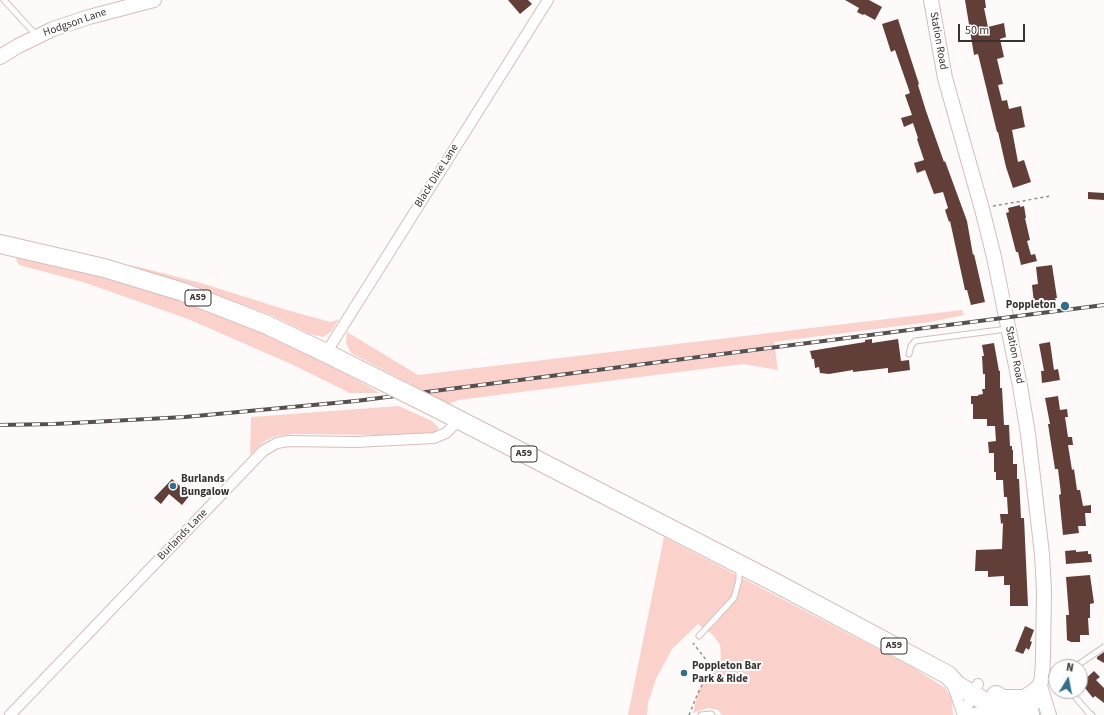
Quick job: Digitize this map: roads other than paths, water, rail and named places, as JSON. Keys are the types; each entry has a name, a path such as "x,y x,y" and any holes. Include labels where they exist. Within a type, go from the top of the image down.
{"highway":[{"name":"A59","path":"0,244 104,268 183,292 265,324 438,409 739,564 948,675 957,685 1000,697 1028,714"},
{"name":"A59","path":"975,689 1008,715"}],"street":[{"name":"Hodgson Lane","path":"0,57 53,29 89,17 154,0"},
{"name":"Black Dike Lane","path":"326,353 548,0"},
{"name":"Station Road","path":"930,0 945,78 994,257 1028,434 1042,554 1044,591 1043,658 1041,681 1035,702 1028,714"},
{"name":"Burlands Lane","path":"10,715 263,451 277,443 288,441 355,442 434,438 446,433 459,420"},
{"path":"948,675 964,715"},
{"path":"1000,697 1024,697 1036,690 1041,681"},
{"path":"1041,681 1049,715"},
{"path":"964,715 975,689"},
{"path":"964,715 980,712 996,715"}],"lane":[{"path":"4,0 38,36"},
{"path":"909,354 911,346 915,341 1009,329"},
{"path":"699,636 734,598 739,580 739,564"},
{"path":"1087,659 1104,647"},
{"path":"1041,681 1048,680"},
{"path":"1077,699 1092,715"},
{"path":"701,715 712,715"}],"railway":[{"path":"0,425 54,424 185,417 356,401 1104,305"}],"place":[{"name":"Poppleton","path":"1065,306"},
{"name":"Burlands Bungalow","path":"173,486"},
{"name":"Poppleton Bar Park & Ride","path":"684,673"}]}
